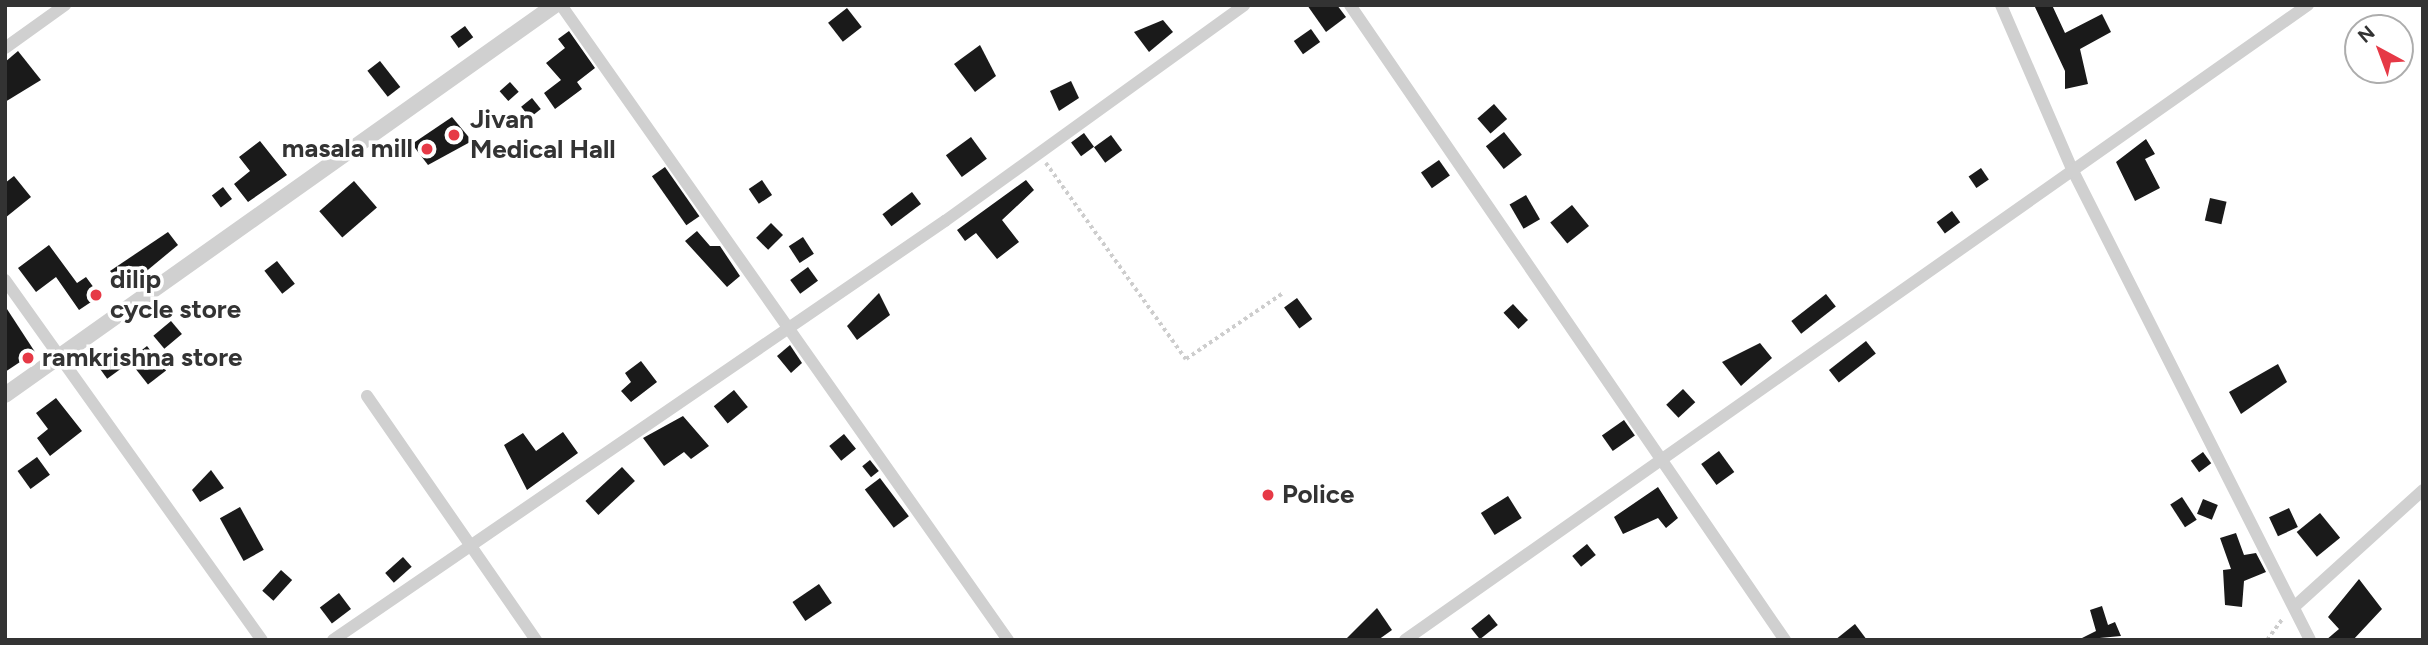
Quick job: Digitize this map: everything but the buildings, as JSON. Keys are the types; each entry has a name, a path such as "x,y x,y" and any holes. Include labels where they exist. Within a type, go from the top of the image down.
{"street":[{"path":"5,48 65,5"},
{"path":"5,395 555,5"},
{"path":"561,5 790,325 1008,640"},
{"path":"333,640 1039,153 1244,5"},
{"path":"1350,5 1661,455 1785,640"},
{"path":"2001,5 2073,171 2310,640"},
{"path":"1405,640 1661,455 2308,5"},
{"path":"5,280 262,640"},
{"path":"367,396 536,640"},
{"path":"2294,607 2423,490"}],"path":[{"path":"1039,153 1186,359 1283,293"},
{"path":"2267,640 2294,607"}],"place":[{"name":"Jivan Medical Hall","path":"454,135"},
{"name":"masala mill","path":"427,149"},
{"name":"dilip cycle store","path":"96,295"},
{"name":"ramkrishna store","path":"28,358"},
{"name":"Police","path":"1268,495"}]}
